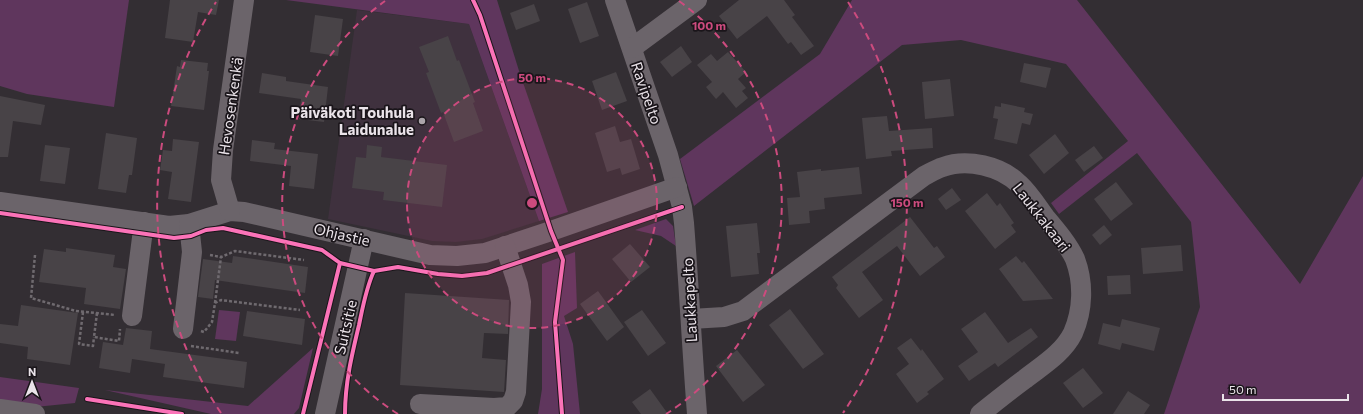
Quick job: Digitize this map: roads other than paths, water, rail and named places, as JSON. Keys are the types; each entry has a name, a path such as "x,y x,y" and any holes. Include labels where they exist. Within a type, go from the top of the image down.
{"street":[{"name":"Hevosenkenkä","path":"230,211 222,180 223,150 244,0"},
{"name":"Ravipelto","path":"615,0 668,155 677,187"},
{"path":"632,48 698,0"},
{"name":"Laukkakaari","path":"691,319 724,317 743,311 924,176 943,166 963,163 984,165 1002,172 1019,184 1063,239 1074,258 1079,271 1081,298 1079,317 1072,334 1058,354 980,414"},
{"name":"Ohjastie","path":"0,202 169,226 189,224 230,211 244,212 430,255 464,255 485,253 677,187"},
{"name":"Laukkapelto","path":"677,187 684,222 696,414"},
{"path":"127,316 144,222"},
{"path":"183,329 192,252 189,224"},
{"name":"Suitsitie","path":"326,414 364,240"},
{"path":"420,404 494,408 507,407 513,401 516,392 521,302 518,285 505,246"},
{"path":"0,409 35,414"}],"place":[{"name":"Päiväkoti Touhula Laidunalue","path":"422,121"}]}
